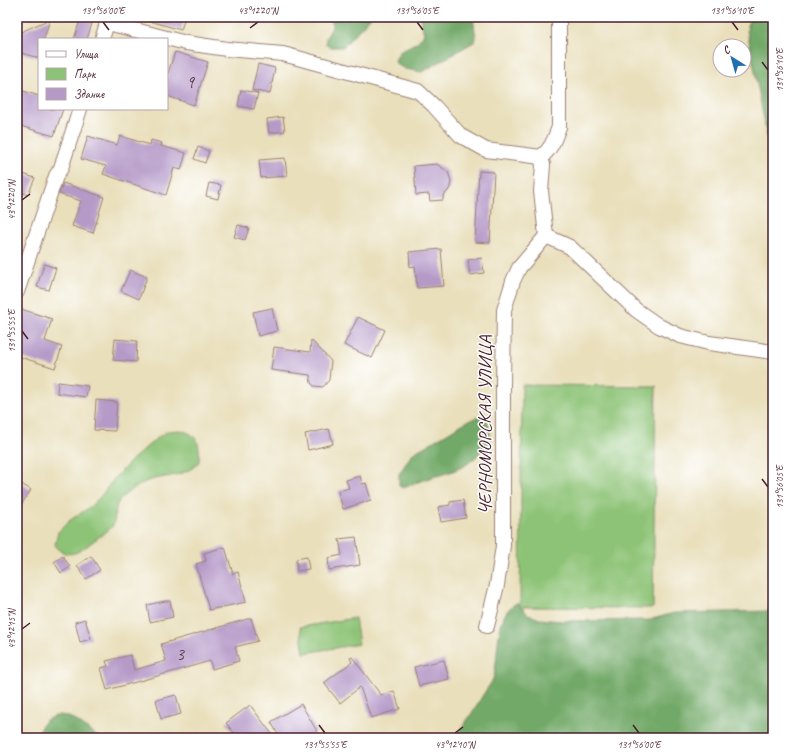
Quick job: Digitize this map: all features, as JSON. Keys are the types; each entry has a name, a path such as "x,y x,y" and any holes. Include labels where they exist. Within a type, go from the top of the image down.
{"street":[{"path":"102,38 108,20 186,43 289,55 418,91 434,106 461,136 486,150 541,157 549,150 555,140 559,127 559,17"},
{"path":"17,292 56,176 61,168 80,110"},
{"path":"541,157 543,165 541,191 546,236 570,247 636,310 659,326 680,336 709,343 773,352"},
{"name":"ЧЕРНОМОРСКАЯ УЛИЦА","path":"487,626 497,585 503,546 504,310 513,281 519,268 546,236"}],"green space":[{"path":"333,17 371,17 343,47 329,47 326,42 326,37 332,27"},
{"path":"420,17 473,17 476,39 474,42 422,72 405,69 396,64 395,61 401,51 417,42 424,34"},
{"path":"750,17 773,17 773,167 752,56 752,38 749,38 747,30"},
{"path":"522,385 656,386 653,608 520,607"},
{"path":"481,415 485,418 490,428 490,437 481,452 468,463 455,470 403,488 399,486 399,474 412,454 464,423"},
{"path":"180,430 191,435 197,441 199,462 184,472 146,482 128,493 117,504 112,527 81,550 71,554 65,553 55,545 58,532 69,521 90,507 132,460 157,438 168,431"},
{"path":"517,603 528,614 539,619 562,621 649,620 674,613 773,611 773,738 454,738 493,679 501,626 509,609"},
{"path":"355,618 359,644 304,653 300,627"},
{"path":"60,715 72,718 100,738 39,738 40,728 44,722"}],"building":[{"path":"81,17 94,17 87,38 74,38"},
{"path":"146,17 185,17 181,30 146,20"},
{"path":"50,19 44,38 38,38 38,58 17,52 21,32"},
{"path":"175,52 208,62 194,105 168,96 168,73"},
{"path":"258,64 275,68 270,94 252,90"},
{"path":"17,89 38,96 38,110 63,110 54,136 17,125"},
{"path":"241,90 258,93 254,109 238,106"},
{"path":"283,117 285,131 269,133 267,119"},
{"path":"88,136 117,145 120,136 150,145 151,140 162,143 161,146 186,153 181,170 174,168 166,195 103,174 106,166 81,159"},
{"path":"198,147 209,151 205,163 194,159"},
{"path":"285,158 287,176 261,178 259,160"},
{"path":"437,164 448,172 451,181 450,187 443,196 443,200 430,201 429,194 416,195 414,166"},
{"path":"479,171 494,172 490,243 475,242"},
{"path":"17,172 35,178 28,195 17,191"},
{"path":"63,183 104,197 93,233 72,226 81,201 59,194"},
{"path":"209,183 221,185 218,199 206,196"},
{"path":"238,225 249,228 245,240 234,237"},
{"path":"441,249 444,286 417,288 415,266 410,267 409,252"},
{"path":"482,258 484,273 470,275 468,260"},
{"path":"44,264 56,268 49,290 37,287"},
{"path":"130,270 147,277 139,299 121,291"},
{"path":"272,308 277,331 258,336 253,312"},
{"path":"21,309 52,319 45,341 62,347 55,368 17,356 17,321"},
{"path":"358,317 385,330 372,358 344,345"},
{"path":"115,339 137,341 136,362 113,360"},
{"path":"311,340 331,361 329,380 323,387 314,386 311,383 310,375 271,370 274,347 310,352"},
{"path":"58,382 88,386 86,397 57,393"},
{"path":"96,400 117,402 115,431 94,430"},
{"path":"329,429 333,444 308,450 305,434"},
{"path":"360,476 362,484 366,483 371,500 343,509 338,491 349,488 346,480"},
{"path":"17,481 31,490 17,511"},
{"path":"463,500 466,518 441,522 438,507 450,505 450,502"},
{"path":"356,537 360,565 329,570 328,558 342,555 339,539"},
{"path":"225,547 233,574 238,572 246,602 209,610 196,564 206,561 204,553"},
{"path":"63,556 70,567 61,573 54,562"},
{"path":"91,556 100,570 86,579 77,565"},
{"path":"307,557 309,569 297,571 296,559"},
{"path":"170,601 173,617 150,622 147,605"},
{"path":"251,618 258,641 235,647 239,661 212,669 210,661 107,690 101,668 108,666 106,661 130,655 134,670 166,661 161,644"},
{"path":"85,619 91,639 80,642 75,622"},
{"path":"352,657 381,695 394,691 400,709 371,718 360,687 340,703 324,683 352,662 350,658"},
{"path":"444,660 449,679 419,686 414,667"},
{"path":"176,695 181,714 161,719 156,700"},
{"path":"301,704 317,731 305,738 280,738 271,722"},
{"path":"250,705 275,738 238,738 226,723"}]}
